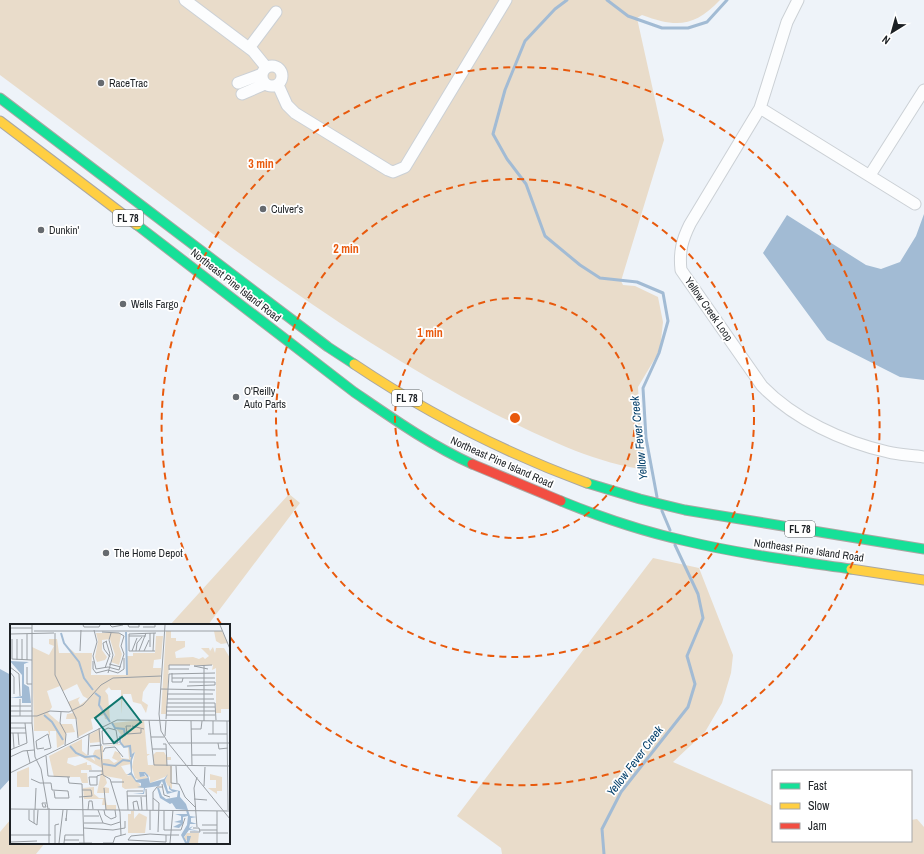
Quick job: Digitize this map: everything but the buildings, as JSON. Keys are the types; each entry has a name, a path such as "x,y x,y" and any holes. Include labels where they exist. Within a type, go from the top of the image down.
{"main road":[{"name":"Northeast Pine Island Road","path":"0,98 248,285 290,319 344,358 430,412 491,444 549,469 641,499 730,518 924,548"},
{"name":"Northeast Pine Island Road","path":"0,121 218,286 262,322 354,392 426,440 456,457 495,475 579,508 644,530 685,541 924,580"},
{"path":"218,286 226,284 234,285 246,292 299,332 344,358"}],"street":[{"path":"185,0 249,48 264,75 271,87 278,85 282,79 281,72 273,66 264,75 242,94"},
{"path":"278,85 288,105 295,113 388,170 399,170 405,167 506,0"},
{"name":"Yellow Creek Loop","path":"798,0 785,27 760,108 690,224 681,242 681,270 762,386 777,402 802,418 860,444 888,452 924,457"},
{"path":"249,48 276,12"},
{"path":"238,82 264,75"},
{"path":"870,175 924,90"},
{"path":"760,108 915,204"}],"shaded area":[{"path":"0,0 720,0 702,16 684,22 665,22 642,15 637,18 664,140 621,281 623,285 635,286 658,297 663,322 660,350 638,387 641,438 646,470 606,461 567,448 511,422 457,394 422,374 320,310 221,240 0,75"},
{"path":"289,494 300,503 209,624 171,624"},
{"path":"653,558 699,568 733,655 731,673 722,703 705,732 673,762 772,806 772,842 912,842 912,820 917,819 924,827 924,854 502,854 501,848 457,816"},
{"path":"10,820 10,844 44,844 36,854 0,854 0,832"}],"water":[{"path":"924,214 924,380 900,377 827,340 763,253 787,215 866,265 881,269 900,262 916,236"},
{"path":"0,669 10,674 10,779 0,790"}],"waterway":[{"name":"Yellow Fever Creek","path":"567,0 555,9 525,41 505,90 493,134 507,159 526,184 545,236 580,265 600,278 637,282 663,293 668,321 659,353 643,388 646,438 657,497"},
{"name":"Yellow Fever Creek","path":"607,0 628,16 662,28 688,28 707,22 727,0"},
{"name":"Yellow Fever Creek","path":"662,511 670,530"},
{"name":"Yellow Fever Creek","path":"604,854 602,829 621,792 688,707 695,684 687,656 703,618 698,594 675,545"}],"traffic: fast":[{"path":"0,98 328,347 354,364"},
{"path":"137,225 354,392 426,440 472,464"},
{"path":"587,483 640,499 685,510 924,549"},
{"path":"561,501 623,524 706,546 851,569"}],"traffic: slow":[{"path":"0,121 137,225"},
{"path":"354,364 410,399 467,431 526,459 587,483"},
{"path":"851,569 924,580"}],"traffic: jam":[{"path":"472,464 561,501"}],"place":[{"name":"RaceTrac","path":"101,83"},
{"name":"Culver's","path":"263,209"},
{"name":"Dunkin'","path":"41,230"},
{"name":"Wells Fargo","path":"123,304"},
{"name":"O'Reilly Auto Parts","path":"236,397"},
{"name":"The Home Depot","path":"106,553"}]}
